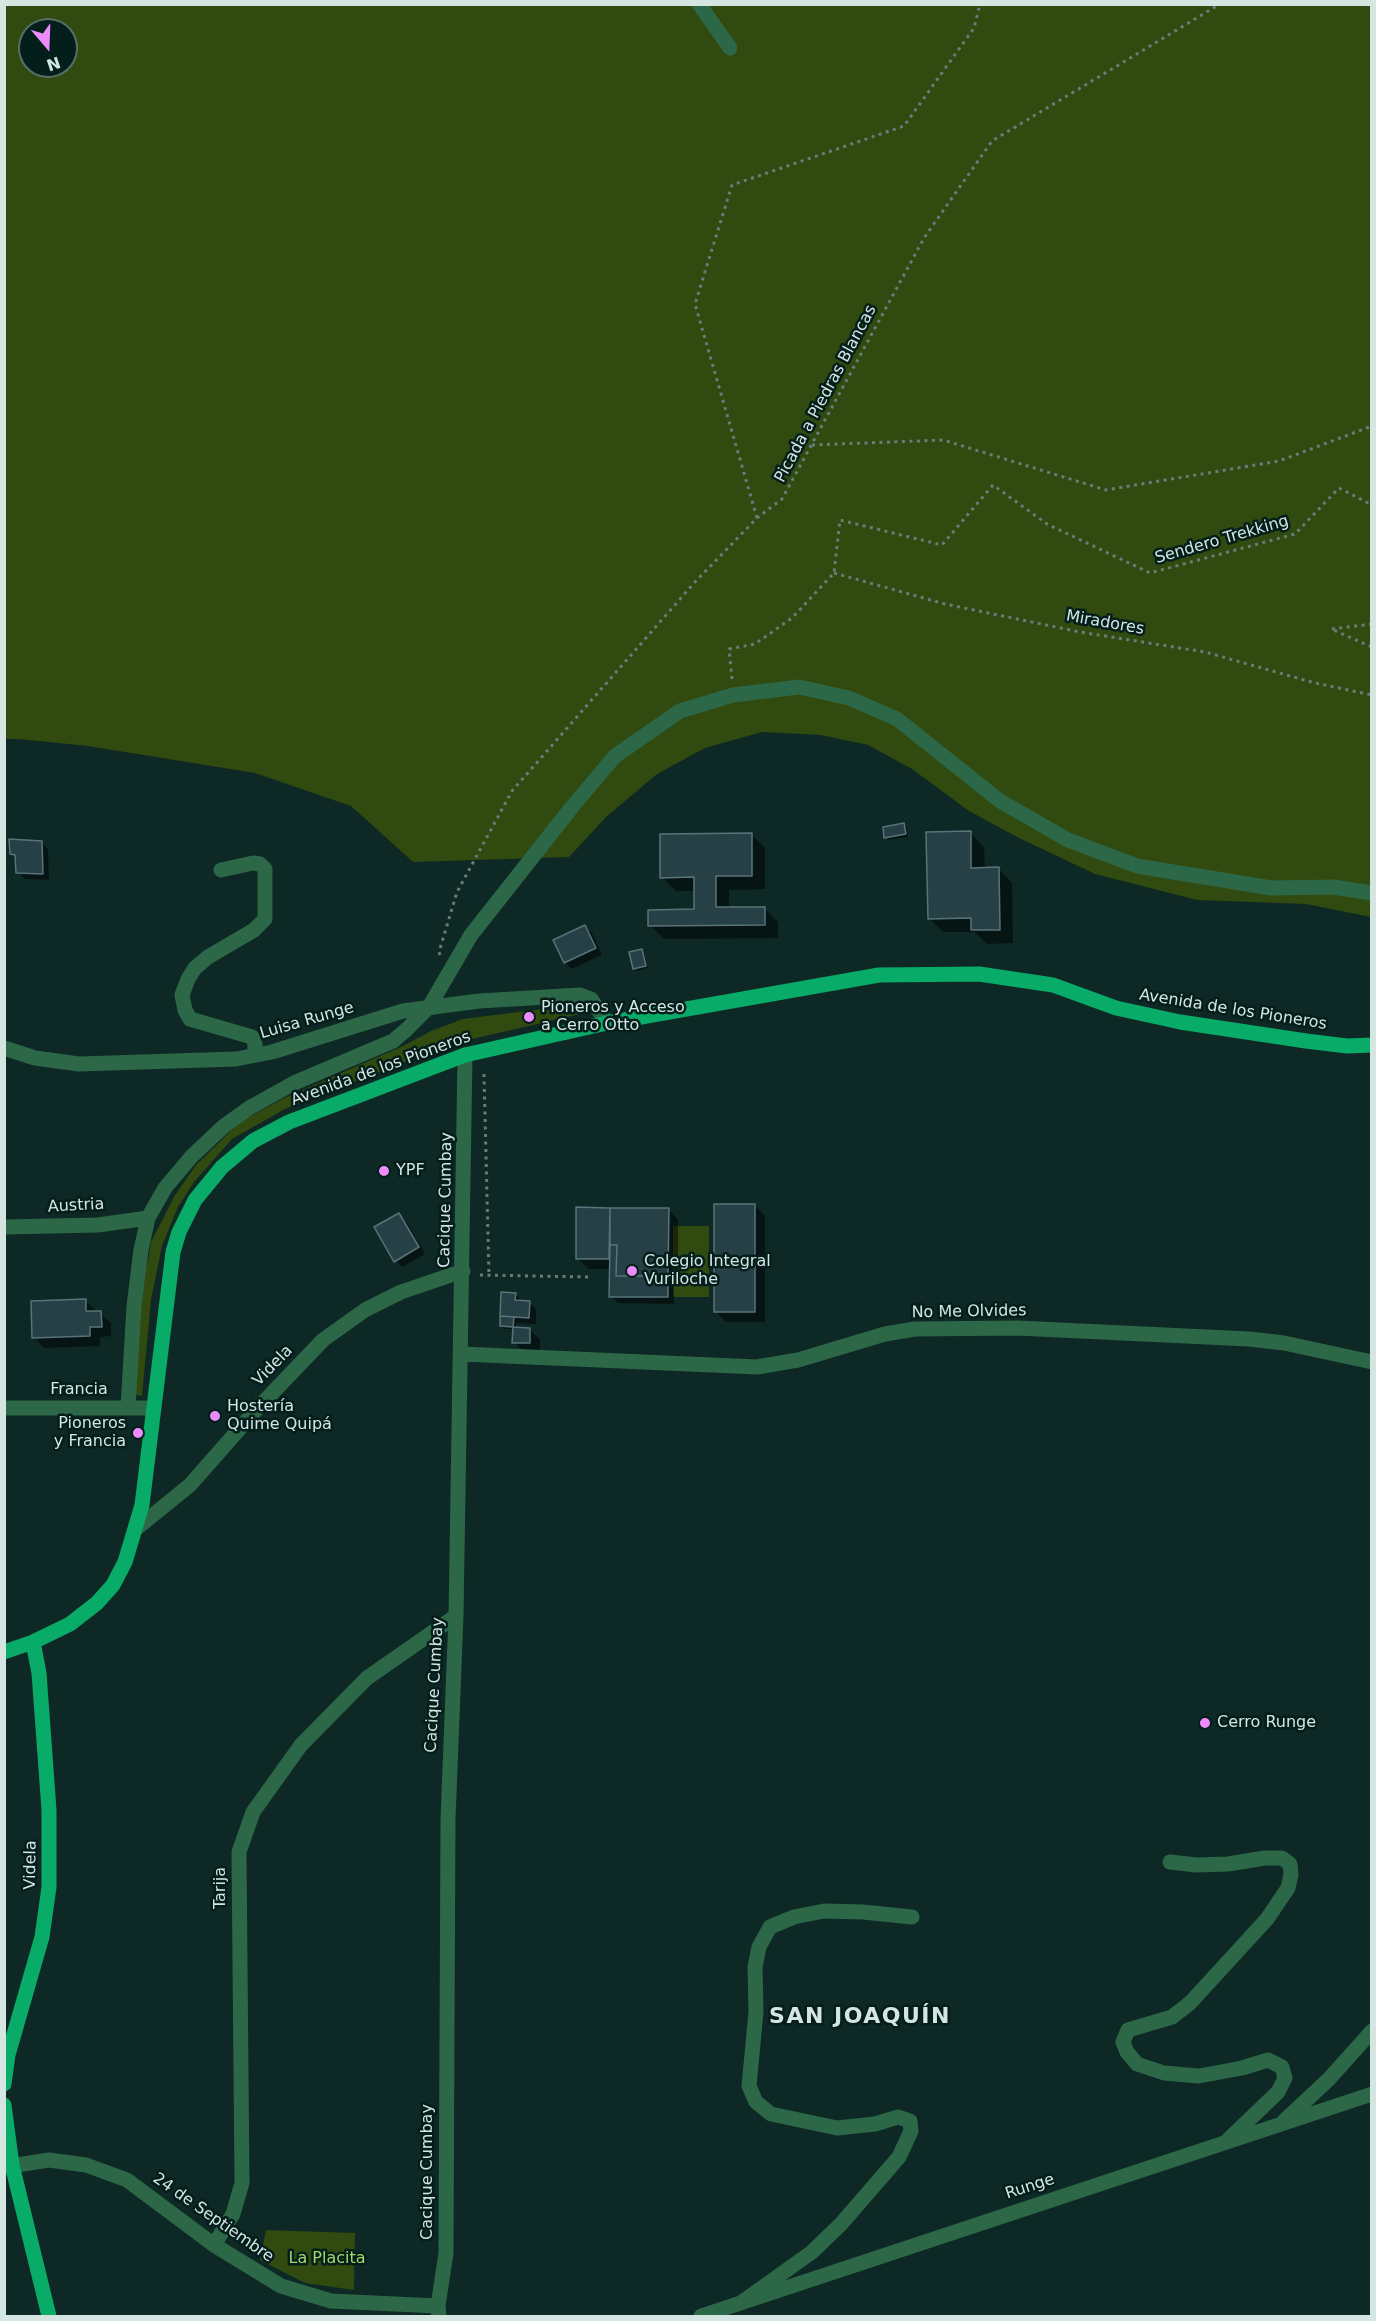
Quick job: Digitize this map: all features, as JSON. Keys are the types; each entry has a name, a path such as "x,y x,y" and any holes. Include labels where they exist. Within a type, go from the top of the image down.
{"main road":[{"name":"Avenida de los Pioneros","path":"4,1652 33,1642 70,1624 113,1585 125,1562 142,1505 173,1252 179,1232 195,1200 222,1167 253,1141 289,1122 465,1056 607,1023 879,975 979,974 1053,985 1116,1008 1180,1022 1347,1046 1371,1045"},
{"name":"Videla","path":"4,2084 8,2055 42,1937 49,1887 50,1810 39,1673 33,1642"},
{"path":"4,2105 8,2166 49,2316"}],"street":[{"path":"699,4 730,48"},
{"path":"128,1408 134,1306 141,1250 148,1218 165,1188 192,1156 224,1126 249,1108 294,1083 393,1041 429,1007 471,935 615,756 680,711 733,695 799,687 849,698 897,719 1000,801 1068,840 1137,866 1271,888 1333,887 1371,893"},
{"path":"220,870 253,863 260,864 265,870 265,919 254,930 208,957 195,968 182,994 185,1010 190,1019 252,1037 255,1055"},
{"name":"Luisa Runge","path":"4,1048 35,1058 79,1064 236,1059 316,1039 403,1011 479,1001 580,995 591,999 607,1023"},
{"name":"Cacique Cumbay","path":"439,2311 446,2253 448,1819 456,1616 462,1354 465,1056"},
{"name":"Austria","path":"4,1227 98,1225 148,1218"},
{"name":"Videla","path":"137,1528 190,1485 256,1410 323,1341 365,1310 401,1292 463,1271"},
{"name":"No Me Olvides","path":"462,1354 758,1367 789,1363 885,1334 915,1329 1017,1328 1284,1342 1371,1362"},
{"name":"Francia","path":"4,1408 153,1407"},
{"name":"Tarija","path":"214,2244 233,2214 242,2183 239,1852 253,1812 301,1745 367,1678 456,1616"},
{"path":"1170,1862 1196,1865 1228,1864 1265,1858 1282,1858 1290,1864 1291,1875 1288,1888 1267,1919 1190,2003 1172,2017 1128,2030 1123,2042 1127,2052 1137,2064 1164,2073 1199,2076 1242,2068 1268,2060 1282,2067 1285,2078 1278,2092 1226,2142"},
{"path":"742,2302 812,2252 841,2224 899,2157 911,2131 910,2121 898,2117 875,2124 837,2128 771,2114 756,2102 749,2086 756,2012 755,1967 759,1947 770,1927 794,1917 824,1911 912,1917"},
{"path":"1279,2125 1329,2079 1371,2031"},
{"name":"Runge","path":"701,2316 1371,2094"},
{"name":"24 de Septiembre","path":"8,2166 49,2160 86,2165 127,2180 214,2244 281,2286 331,2301 439,2311"}],"path":[{"path":"757,519 695,304 732,185 904,126 974,28 980,4"},
{"name":"Picada a Piedras Blancas","path":"447,973 439,952 457,892 512,791 695,582 757,519 782,499 924,238 992,141 1220,4"},
{"path":"812,446 943,440 1106,490 1279,461 1371,426"},
{"name":"Sendero Trekking","path":"834,573 840,520 942,545 993,485 1047,524 1150,573 1295,534 1339,488 1371,505"},
{"path":"733,695 729,649 754,644 792,618 834,573"},
{"name":"Miradores","path":"834,573 945,604 1080,632 1204,652 1315,683 1371,694"},
{"path":"1371,624 1331,629 1371,647"},
{"path":"484,1074 489,1276"},
{"path":"463,1271 489,1276 589,1277"}],"green space":[{"path":"4,5 1371,5 1371,917 1306,904 1197,900 1095,874 969,811 912,769 868,745 821,735 762,732 705,748 657,774 606,817 569,857 413,862 351,806 255,773 88,746 5,739"},
{"path":"582,1004 580,1014 451,1044 285,1109 232,1139 194,1182 178,1207 162,1246 151,1300 142,1396 134,1394 141,1299 151,1242 175,1195 196,1165 240,1122 284,1098 403,1046 431,1031 463,1019"},
{"path":"673,1226 709,1226 709,1297 673,1297"},
{"name":"La Placita","path":"266,2230 355,2233 354,2290 305,2283 260,2260"}],"building":[{"path":"904,823 906,834 884,838 883,827"},
{"path":"971,831 971,868 999,867 1000,930 971,930 971,918 928,919 926,832"},
{"path":"752,833 752,876 716,876 716,907 765,907 765,925 648,926 648,910 694,909 694,877 660,878 660,834"},
{"path":"9,839 42,841 43,874 16,873 15,855 10,854"},
{"path":"585,925 596,948 564,963 553,940"},
{"path":"642,949 646,966 633,969 629,952"},
{"path":"714,1204 755,1204 755,1312 714,1312"},
{"path":"576,1207 610,1208 609,1259 576,1259"},
{"path":"610,1208 669,1208 668,1276 616,1276 617,1245 610,1245"},
{"path":"399,1213 419,1247 394,1262 374,1227"},
{"path":"610,1245 617,1245 616,1276 668,1276 668,1297 609,1297"},
{"path":"501,1292 516,1293 515,1300 530,1301 529,1318 500,1316"},
{"path":"86,1299 86,1311 101,1311 102,1327 90,1327 90,1336 32,1338 31,1301"},
{"path":"500,1316 514,1317 513,1327 500,1326"},
{"path":"513,1327 530,1328 530,1343 512,1343"}],"place":[{"name":"Pioneros y Acceso a Cerro Otto","path":"529,1017"},
{"name":"YPF","path":"384,1171"},
{"name":"Colegio Integral Vuriloche","path":"632,1271"},
{"name":"Hostería Quime Quipá","path":"215,1416"},
{"name":"Pioneros y Francia","path":"138,1433"},
{"name":"Cerro Runge","path":"1205,1723"}],"district":[{"name":"SAN JOAQUÍN","path":"860,2017"}]}
